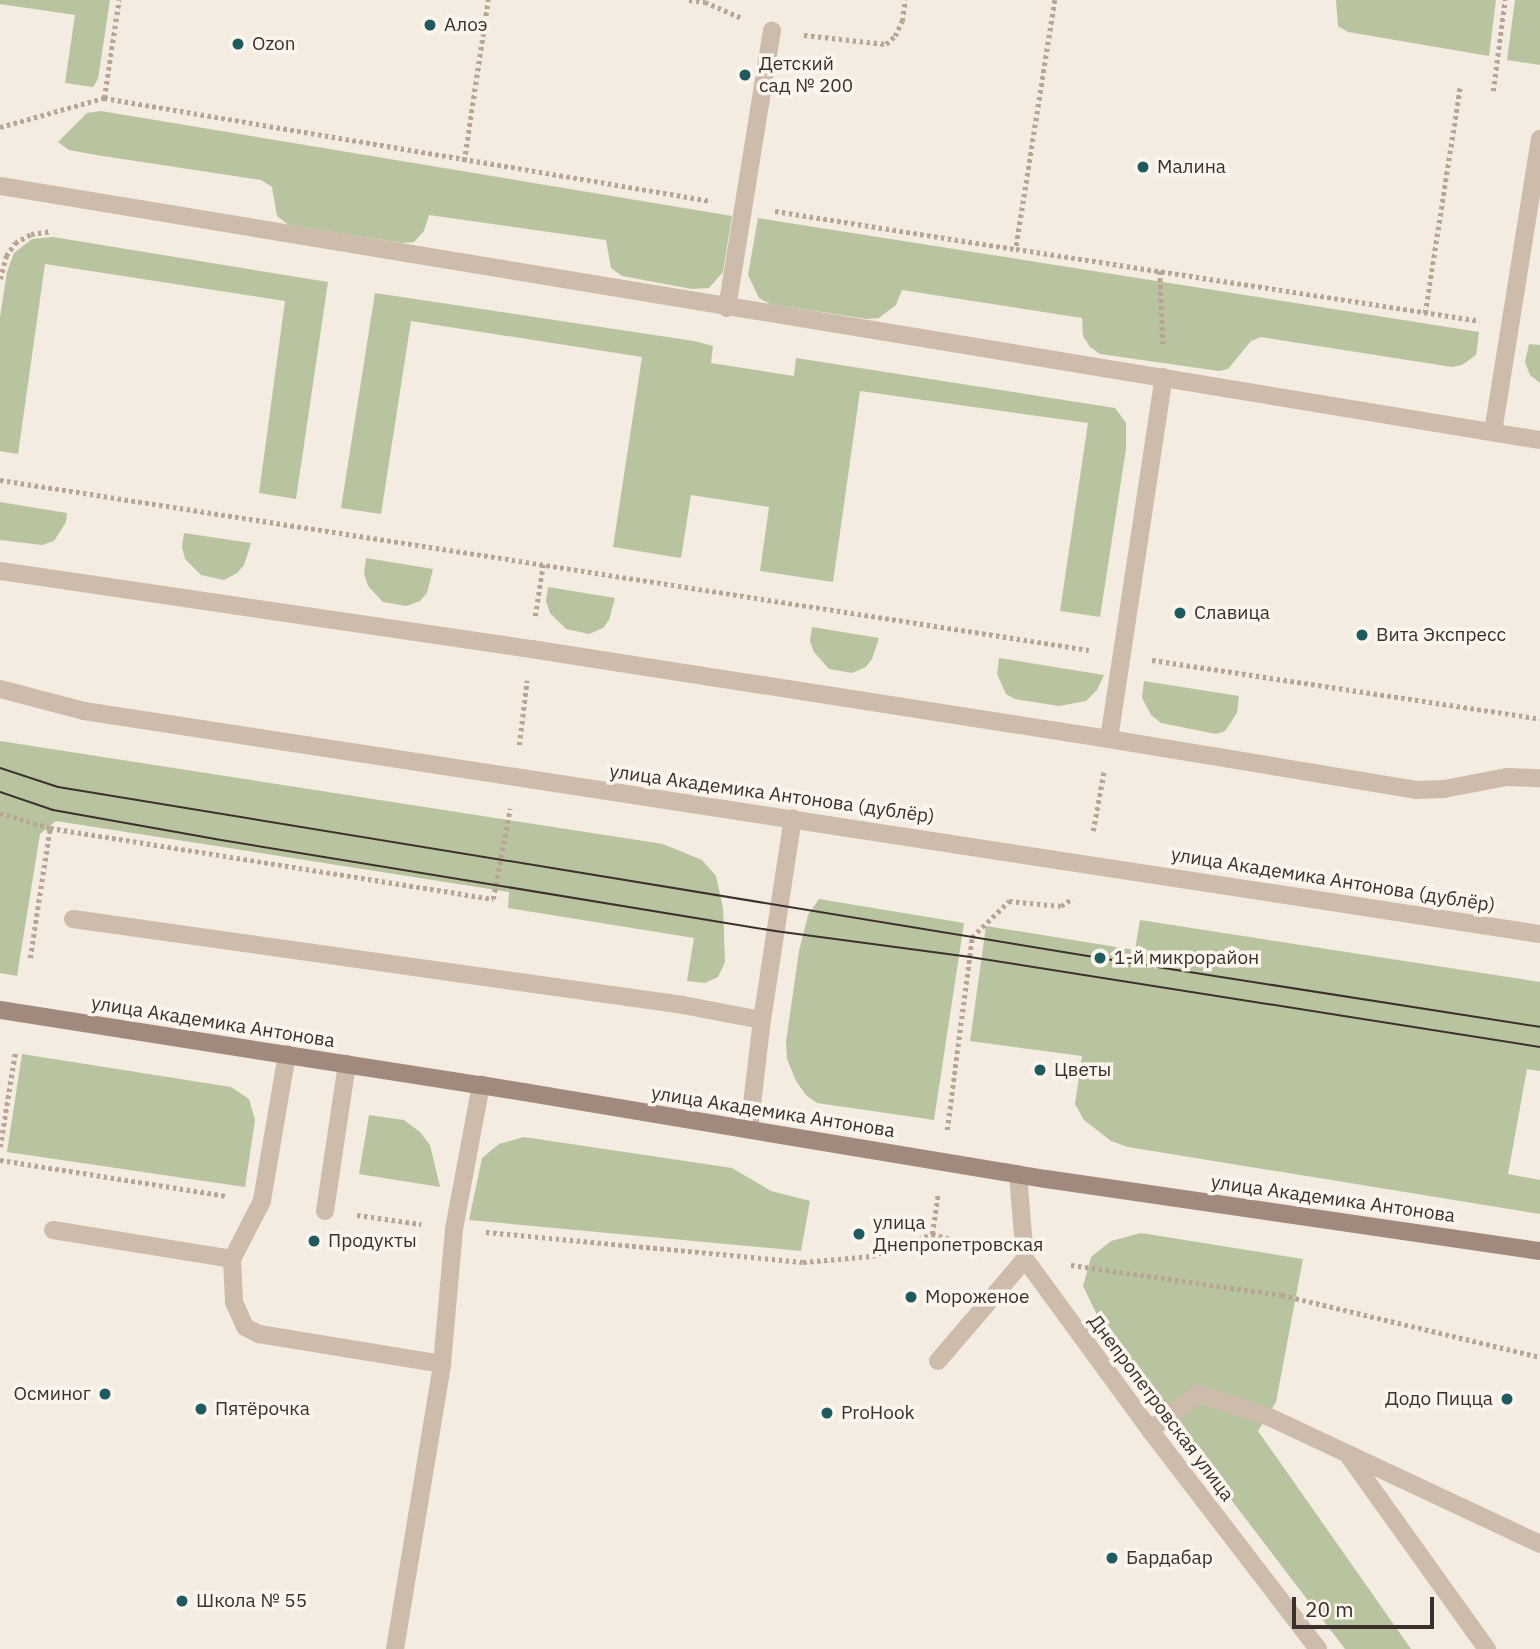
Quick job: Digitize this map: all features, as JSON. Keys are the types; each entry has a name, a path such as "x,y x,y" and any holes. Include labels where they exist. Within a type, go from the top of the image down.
{"main road":[{"name":"улица Академика Антонова","path":"0,1010 347,1063 1018,1174 1540,1251"}],"street":[{"path":"727,308 772,31"},
{"path":"1493,432 1540,139"},
{"path":"0,186 1540,440"},
{"path":"1109,739 1164,377"},
{"path":"0,571 531,649 1416,790 1444,789 1507,777 1540,778"},
{"name":"улица Академика Антонова (дублёр)","path":"0,689 84,711 1540,934"},
{"path":"749,1130 762,1020 793,818"},
{"path":"73,919 683,1005 762,1020"},
{"path":"287,1054 262,1201 232,1259 234,1303 245,1326 259,1334 442,1364"},
{"path":"325,1211 347,1063"},
{"path":"395,1649 442,1364 454,1229 481,1085"},
{"path":"938,1361 1025,1259 1018,1174"},
{"path":"53,1230 232,1259"},
{"name":"Днепропетровская улица","path":"1025,1259 1150,1430 1318,1649"},
{"path":"1150,1430 1198,1394 1267,1416 1540,1544"},
{"path":"1346,1452 1487,1649"}],"path":[{"path":"104,98 119,0"},
{"path":"464,161 488,0"},
{"path":"689,0 705,2 772,31 886,44 895,36 902,22 905,0"},
{"path":"1016,250 1055,0"},
{"path":"1493,91 1505,0"},
{"path":"1425,313 1460,86"},
{"path":"0,127 104,98 464,161 1510,326"},
{"path":"0,279 6,256 15,243 31,234 65,233"},
{"path":"1160,271 1164,377"},
{"path":"0,480 1540,719"},
{"path":"0,813 50,828 493,899 515,777 543,565"},
{"path":"30,958 50,828"},
{"path":"958,1043 964,999"},
{"path":"0,1147 15,1053"},
{"path":"0,1160 262,1201"},
{"path":"325,1211 454,1229 803,1262 872,1256 932,1234 1025,1259 1282,1295 1540,1357"}],"green space":[{"path":"0,0 110,0 98,79 93,87 65,83 75,15 0,4"},
{"path":"1336,0 1496,0 1489,56 1348,32 1338,26"},
{"path":"1515,0 1540,0 1540,65 1507,60"},
{"path":"101,111 732,216 723,272 709,288 692,289 622,276 611,268 606,240 429,215 424,231 414,242 402,243 289,225 277,216 272,187 261,180 69,150 58,142 87,113"},
{"path":"758,218 1479,332 1476,355 1462,365 1452,367 1261,337 1251,341 1228,369 1219,371 1100,354 1090,347 1083,336 1082,318 902,290 896,305 879,318 867,319 770,304 759,298 748,275"},
{"path":"53,237 328,282 296,499 259,493 285,301 45,264 18,454 0,451 0,317 7,272 14,253 32,239"},
{"path":"375,293 694,341 713,346 711,363 794,376 796,358 1115,408 1126,423 1126,449 1100,617 1060,611 1088,423 860,391 833,582 760,571 769,507 691,495 681,558 613,547 642,357 411,321 381,514 341,508"},
{"path":"1529,344 1540,345 1540,383 1530,375 1525,362"},
{"path":"0,502 67,513 66,522 54,541 42,545 0,540"},
{"path":"184,533 251,543 244,565 237,573 224,580 201,575 185,559 182,547"},
{"path":"366,558 433,569 427,593 420,601 406,606 383,602 368,586 364,574"},
{"path":"548,587 615,598 609,620 603,628 589,634 566,629 550,613 546,601"},
{"path":"812,627 879,638 872,659 866,667 852,673 829,669 814,652 810,641"},
{"path":"999,658 1104,675 1097,690 1086,701 1059,706 1015,699 1006,694 997,674"},
{"path":"1144,681 1239,696 1237,713 1225,731 1216,734 1161,723 1151,715 1142,698"},
{"path":"0,741 663,844 702,860 716,876 723,908 725,962 718,977 705,983 687,981 694,938 508,908 509,892 56,821 40,834 17,976 0,973"},
{"path":"819,899 964,923 934,1120 817,1103 806,1095 796,1081 787,1059 786,1042 799,951 808,915"},
{"path":"1140,920 1540,982 1540,1071 1527,1069 1508,1174 1540,1180 1540,1214 1128,1147 1111,1141 1084,1120 1075,1104 1082,1056 970,1041 986,926 1135,950"},
{"path":"22,1054 231,1087 249,1099 255,1120 245,1187 7,1152"},
{"path":"369,1115 404,1120 420,1132 430,1145 440,1187 359,1174"},
{"path":"524,1137 732,1168 771,1191 810,1201 801,1251 469,1220 482,1158 499,1144"},
{"path":"1141,1233 1303,1259 1276,1402 1258,1431 1411,1649 1345,1649 1210,1472 1099,1319 1083,1286 1091,1257 1111,1241"}],"tram line":[{"path":"0,768 58,787 1100,958 1540,1027"},
{"path":"0,792 53,810 215,839 775,931 970,957 1540,1047"}],"place":[{"name":"Алоэ","path":"430,25"},
{"name":"Ozon","path":"238,44"},
{"name":"Детский сад № 200","path":"745,75"},
{"name":"Малина","path":"1143,167"},
{"name":"Славица","path":"1180,613"},
{"name":"Вита Экспресс","path":"1362,635"},
{"name":"1-й микрорайон","path":"1100,958"},
{"name":"Цветы","path":"1040,1070"},
{"name":"улица Днепропетровская","path":"859,1234"},
{"name":"Продукты","path":"314,1241"},
{"name":"Мороженое","path":"911,1297"},
{"name":"Осминог","path":"105,1394"},
{"name":"Додо Пицца","path":"1507,1399"},
{"name":"Пятёрочка","path":"201,1409"},
{"name":"ProHook","path":"827,1413"},
{"name":"Бардабар","path":"1112,1558"},
{"name":"Школа № 55","path":"182,1601"}]}
